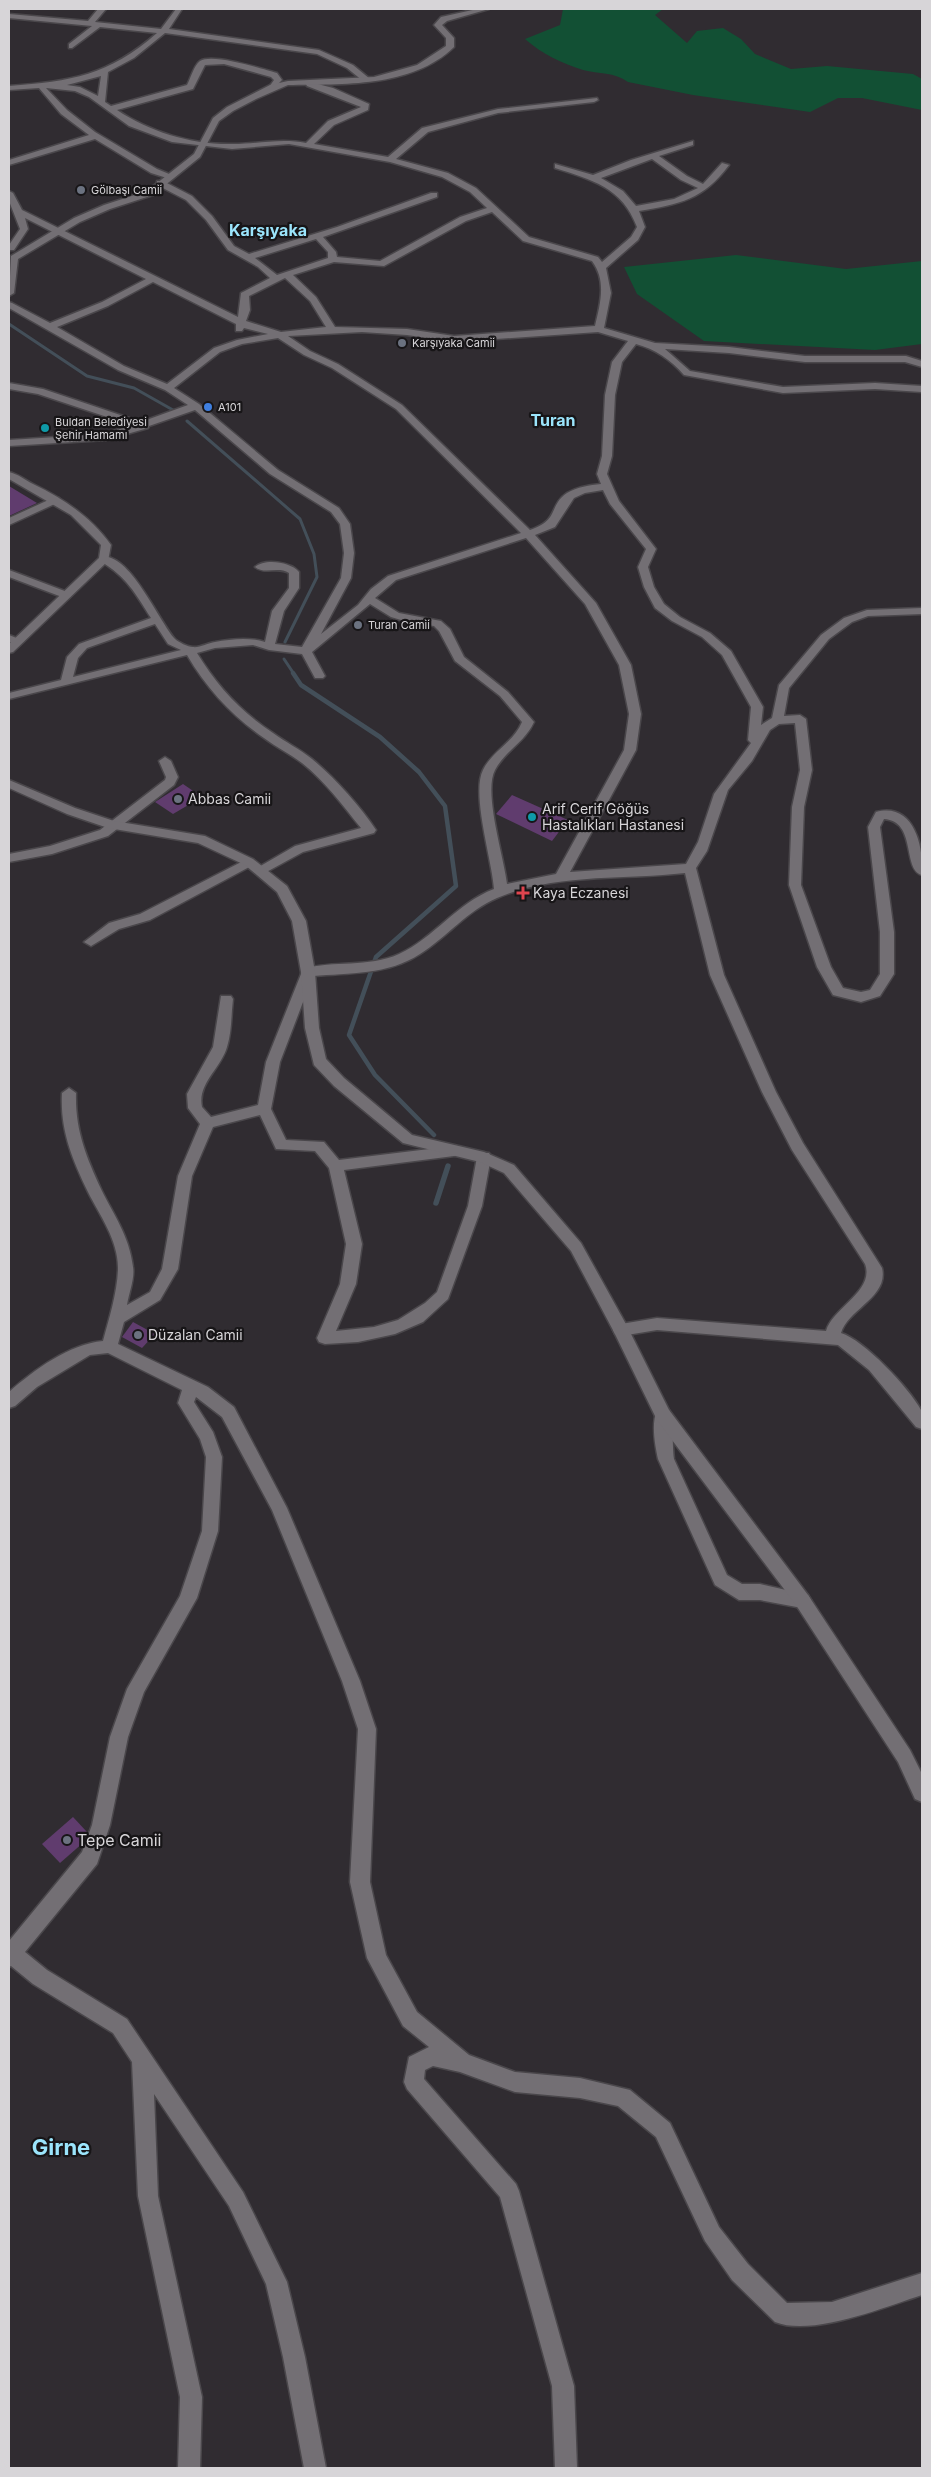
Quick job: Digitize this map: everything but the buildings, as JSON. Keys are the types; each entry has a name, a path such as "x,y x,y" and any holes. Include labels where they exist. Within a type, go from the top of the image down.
{"street":[{"path":"11,9 9,14 94,25 164,31 318,52 356,68 366,79"},
{"path":"72,46 94,25 102,9"},
{"path":"9,88 77,82 105,73 127,61 164,31 179,9"},
{"path":"14,258 57,231 107,207 150,193 197,155 216,120 230,109 273,87 288,83 310,84 366,79 399,73 432,60 450,47 450,38 438,25 444,20 485,9"},
{"path":"110,109 146,101 190,87 202,63 224,62 274,76 278,80 273,87"},
{"path":"100,103 105,73"},
{"path":"308,145 331,124 365,108 365,104 352,97 310,84"},
{"path":"55,85 77,89 92,95 100,103 132,124 175,140 232,147 289,142 390,160 445,175 473,190 526,239 595,259 602,267 607,282 599,329"},
{"path":"41,86 57,105 98,135 154,171 170,176"},
{"path":"390,160 425,130 498,110 594,100"},
{"path":"9,162 98,135"},
{"path":"594,178 690,144"},
{"path":"653,156 684,178 705,188"},
{"path":"635,209 679,202 696,195 705,188 725,165"},
{"path":"558,166 594,178 627,198 635,209 641,228 635,238 602,267"},
{"path":"160,183 189,198 209,218 231,248 261,265 275,278"},
{"path":"9,192 19,212 24,229 10,246 14,258 9,294"},
{"path":"246,258 434,195"},
{"path":"229,346 238,330 245,310 244,295 275,278 333,259 381,264 463,219 493,209"},
{"path":"19,212 151,280 250,327 278,334 307,354 335,366 399,407 529,535 590,603 625,665 635,714 630,750 560,878"},
{"path":"317,235 332,252 333,259"},
{"path":"286,274 309,292 321,308 332,330"},
{"path":"48,328 105,304 151,280"},
{"path":"9,305 19,308 48,328 121,368 168,388 196,406 274,472 335,510 345,524 349,552 346,578 306,651"},
{"path":"168,388 217,350 278,334 332,330 407,332 454,338 599,329 654,346 680,364 687,373 782,390 874,386 922,389"},
{"path":"635,339 617,362 610,395 607,456 602,474 614,502 651,549 643,567 649,588 659,606 676,619 706,635 727,653 757,707 754,748"},
{"path":"654,346 729,350 805,359 906,359 922,364"},
{"path":"9,386 40,391 144,426"},
{"path":"9,443 106,437 144,426 196,406"},
{"path":"9,475 80,514 95,529 106,545 104,560 14,639 9,650"},
{"path":"9,696 216,644 254,642 269,647 306,651 362,607 392,578 547,528 559,518 562,505 568,497 579,490 606,486"},
{"path":"9,522 55,500"},
{"path":"91,942 114,926 145,917 255,866 330,839 370,830 329,782 307,761 267,735 232,707 207,679 190,650 172,642 135,585 122,570 104,560"},
{"path":"260,567 285,566 294,572 294,588 278,612 269,647"},
{"path":"9,573 66,595"},
{"path":"369,599 395,615 411,620 437,623 444,630 459,659 504,694 528,722 526,730 496,759 485,777 487,811 497,855 501,892"},
{"path":"778,719 783,687 825,637 848,620 867,613 922,611"},
{"path":"66,683 73,657 83,646 157,620"},
{"path":"306,651 319,676"},
{"path":"308,972 374,966 405,957 491,895 501,892 560,878 690,868 699,857 721,793 750,757 764,728 778,719 800,719 806,770 798,807 795,885 824,967 838,992 861,997 874,993 887,974 887,932 874,828 880,815 896,816 908,827 922,872"},
{"path":"9,858 52,850 104,833 170,782 172,777 165,761"},
{"path":"9,784 71,812 112,825 201,839 255,866 282,889 299,921 308,972 312,1028 319,1061 339,1082 408,1139 484,1157 509,1169 576,1247 621,1330 663,1415 802,1600 904,1756 922,1792"},
{"path":"690,868 717,975 769,1092 796,1146 872,1262 876,1275 872,1286 840,1318 833,1328 832,1336"},
{"path":"308,972 273,1062 264,1109 281,1145 319,1146 336,1166 354,1244 348,1284 325,1338 378,1335 404,1324 444,1295 475,1206 484,1157"},
{"path":"208,1123 196,1110 193,1102 197,1089 218,1054 222,1039 226,999"},
{"path":"69,1093 68,1117 74,1141 95,1190 112,1220 121,1243 126,1268 117,1318 109,1346"},
{"path":"208,1123 264,1109"},
{"path":"117,1318 155,1296 170,1269 175,1224 185,1176 208,1123"},
{"path":"336,1166 454,1151"},
{"path":"621,1330 657,1324 832,1336 852,1346 886,1380 922,1422"},
{"path":"9,1401 31,1382 87,1349 109,1346 191,1387 228,1412 247,1444 278,1508 351,1681 366,1729 360,1882 377,1958 410,2019 463,2063"},
{"path":"191,1387 186,1403 207,1437 214,1457 210,1531 188,1598 136,1689 119,1736 101,1825 90,1857 10,1954 40,1977 120,2026 236,2199 276,2282 294,2357 315,2468"},
{"path":"663,1415 666,1459 721,1580 739,1592 760,1592 802,1600"},
{"path":"566,2468 563,2386 509,2191 414,2082 416,2064 432,2056 463,2063 515,2082 580,2088 623,2097 663,2130 712,2234 740,2272 783,2314 832,2313 922,2284"},
{"path":"142,2059 148,2196 191,2398 189,2468"}],"green space":[{"path":"563,9 663,9 655,15 687,43 697,31 723,28 741,39 755,54 791,69 827,66 913,74 922,79 922,110 862,98 838,98 810,112 693,95 628,82 612,75 583,70 552,58 525,39 560,25"},
{"path":"736,255 846,269 922,261 922,344 875,350 704,341 637,294 624,267"}],"waterway":[{"path":"9,324 87,376 134,388 173,410"},
{"path":"187,421 300,519 314,554 317,577 285,642"},
{"path":"284,659 294,674"},
{"path":"293,673 301,685 380,737 419,772 445,806 456,886 376,957 349,1035 375,1075 434,1135"},
{"path":"436,1203 448,1166"}],"place":[{"name":"Gölbaşı Camii","path":"81,190"},
{"name":"Karşıyaka Camii","path":"402,343"},
{"name":"A101","path":"208,407"},
{"name":"Buldan Belediyesi Şehir Hamamı","path":"45,428"},
{"name":"Turan Camii","path":"358,625"},
{"name":"Abbas Camii","path":"178,799"},
{"name":"Arif Cerif Göğüs Hastalıkları Hastanesi","path":"532,817"},
{"name":"Kaya Eczanesi","path":"523,893"},
{"name":"Düzalan Camii","path":"138,1335"},
{"name":"Tepe Camii","path":"67,1840"}],"district":[{"name":"Karşıyaka","path":"268,230"},
{"name":"Turan","path":"553,420"},
{"name":"Girne","path":"61,2147"}]}
